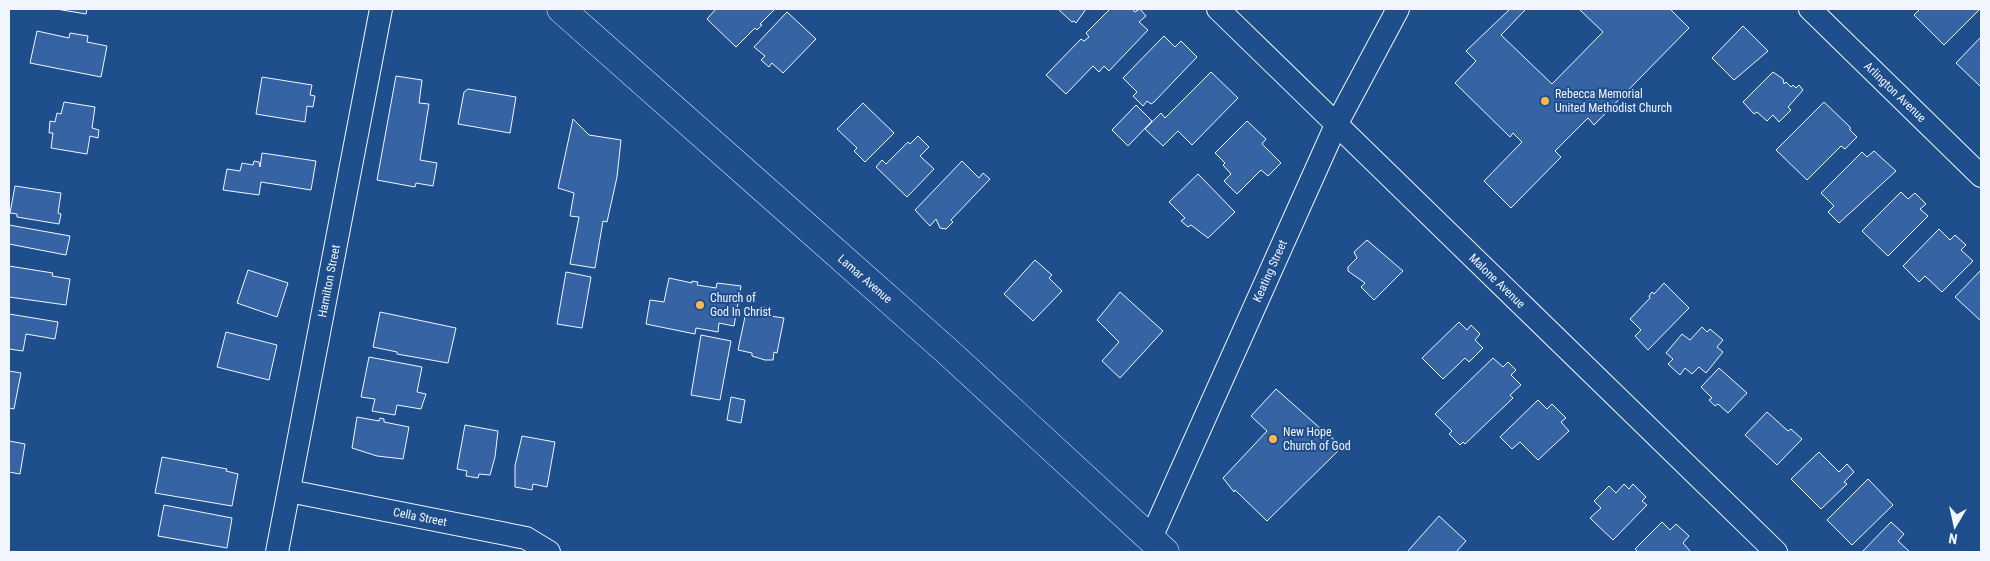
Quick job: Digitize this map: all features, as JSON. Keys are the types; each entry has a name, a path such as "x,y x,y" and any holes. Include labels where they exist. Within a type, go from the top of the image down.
{"main road":[{"name":"Lamar Avenue","path":"561,9 947,352 1158,545"}],"street":[{"name":"Hamilton Street","path":"277,552 381,9"},
{"name":"Malone Avenue","path":"1218,9 1776,552"},
{"name":"Keating Street","path":"1158,545 1336,125 1398,9"},
{"name":"Arlington Avenue","path":"1810,9 1981,176"},
{"name":"Cella Street","path":"289,491 526,538 549,552"}],"building":[{"path":"56,9 87,9 86,14"},
{"path":"716,9 775,9 760,24 762,25 757,30 755,28 736,47 707,19"},
{"path":"1058,9 1086,9 1076,23 1072,22"},
{"path":"1110,9 1132,9 1135,12 1140,9 1146,16 1139,22 1148,30 1109,71 1104,66 1099,72 1093,66 1066,94 1046,75 1081,39 1084,41 1089,37 1086,33"},
{"name":"Rebecca Memorial United Methodist Church","path":"1510,9 1526,9 1501,35 1552,84 1603,32 1579,9 1670,9 1689,28 1594,125 1588,118 1555,151 1561,157 1511,208 1484,181 1522,142 1513,133 1510,137 1455,83 1476,61 1466,51"},
{"path":"1920,9 1980,9 1944,45 1914,15"},
{"path":"787,12 816,39 783,73 772,63 769,67 761,60 765,56 754,47"},
{"path":"1743,26 1768,51 1734,80 1712,58"},
{"path":"37,31 69,38 70,33 88,36 87,42 107,46 101,77 30,63"},
{"path":"1164,36 1175,47 1181,41 1197,57 1154,102 1151,104 1147,101 1143,106 1133,96 1137,92 1123,78"},
{"path":"1981,39 1981,87 1956,63"},
{"path":"1211,72 1238,98 1192,145 1178,131 1163,146 1145,129 1161,113 1165,118"},
{"path":"1773,72 1783,79 1784,84 1786,82 1791,87 1793,85 1796,88 1799,85 1803,90 1788,107 1791,110 1779,122 1773,115 1767,121 1757,112 1754,114 1743,102"},
{"path":"396,76 422,80 419,103 429,104 420,160 437,163 433,186 416,183 415,187 377,180"},
{"path":"262,77 312,85 310,95 315,96 313,107 307,106 305,122 256,114"},
{"path":"468,89 516,97 510,133 458,124 464,92"},
{"path":"64,102 95,107 92,128 99,130 98,138 90,136 87,154 51,148 53,133 49,133 50,121 55,122 57,113 61,114"},
{"path":"1824,102 1850,127 1850,130 1857,137 1845,149 1841,146 1807,180 1776,150"},
{"path":"863,103 894,133 865,162 854,151 857,148 837,129"},
{"path":"1136,105 1152,121 1128,146 1112,130"},
{"path":"573,119 589,135 621,140 617,177 607,222 603,221 595,268 570,264 579,217 570,216 574,193 558,188"},
{"path":"1247,121 1266,139 1262,144 1281,163 1268,176 1261,170 1237,194 1224,181 1231,174 1223,165 1225,163 1215,153"},
{"path":"918,136 929,147 920,156 934,169 907,197 876,167 882,160 886,164 908,142 910,144"},
{"path":"1874,151 1896,171 1839,223 1828,212 1834,206 1821,193 1862,152 1867,157"},
{"path":"262,153 316,161 311,190 261,182 259,195 223,190 227,169 240,171 242,163 253,165 254,161 259,162 260,167"},
{"path":"962,161 979,178 983,173 990,179 951,220 953,222 946,229 940,228 936,219 930,226 915,210"},
{"path":"1198,174 1235,212 1208,238 1191,225 1188,227 1181,221 1185,218 1169,202"},
{"path":"15,186 61,193 58,213 61,214 59,224 17,217 17,214 10,213"},
{"path":"1901,192 1908,199 1915,193 1926,204 1920,209 1928,216 1888,256 1862,231"},
{"path":"9,225 70,236 66,255 9,244"},
{"path":"1939,229 1950,240 1955,235 1966,245 1961,250 1973,261 1942,292 1925,276 1919,282 1903,266"},
{"path":"1367,240 1403,271 1374,300 1361,287 1365,283 1348,271 1348,267 1357,258 1354,252"},
{"path":"1035,260 1052,275 1049,278 1062,291 1033,321 1004,294"},
{"path":"9,266 53,273 52,276 70,279 66,305 9,297"},
{"path":"248,270 288,283 277,317 237,303"},
{"path":"1981,270 1981,321 1955,297"},
{"path":"566,272 591,277 582,328 557,324"},
{"path":"669,278 692,283 692,281 698,282 697,285 716,288 717,283 741,286 734,326 719,323 718,332 696,328 695,334 646,324 650,300 664,302"},
{"path":"1664,283 1689,308 1648,350 1635,336 1641,330 1630,319 1650,298 1649,296 1652,292 1654,294"},
{"path":"1120,292 1163,331 1120,378 1102,361 1119,342 1097,320"},
{"path":"763,307 769,308 770,316 784,318 777,353 774,352 773,360 765,360 752,356 752,353 738,350 746,312 760,314"},
{"path":"380,312 456,328 448,363 397,354 397,352 373,347"},
{"path":"9,314 58,322 55,339 26,334 23,351 9,349"},
{"path":"1459,322 1467,330 1471,325 1480,334 1475,340 1483,348 1469,362 1465,358 1443,379 1422,358"},
{"path":"1702,327 1707,332 1710,329 1723,340 1717,347 1723,352 1706,373 1699,367 1692,374 1685,368 1680,375 1668,364 1673,359 1666,353 1682,334 1690,340"},
{"path":"226,332 277,345 269,380 217,367"},
{"path":"701,335 731,341 720,400 691,395"},
{"path":"369,357 422,367 417,392 426,394 421,409 397,405 395,415 372,411 375,399 361,397"},
{"path":"1493,358 1503,367 1508,362 1516,370 1511,375 1521,385 1510,395 1513,398 1465,444 1463,442 1460,445 1449,434 1452,431 1435,414"},
{"path":"1719,368 1747,393 1728,413 1718,404 1715,406 1709,400 1712,398 1701,387"},
{"path":"9,371 21,373 14,409 9,408"},
{"path":"1276,389 1321,429 1323,427 1341,448 1267,521 1235,490 1234,492 1223,478 1267,431 1251,416"},
{"path":"731,397 745,400 741,423 727,420"},
{"path":"1538,400 1547,409 1552,404 1566,418 1561,422 1569,431 1538,460 1520,442 1512,449 1500,437"},
{"path":"1767,412 1788,431 1791,429 1802,439 1777,465 1745,435"},
{"path":"357,417 379,421 380,418 384,419 384,422 409,427 403,459 377,456 352,448"},
{"path":"465,425 498,431 495,457 490,475 479,474 478,478 466,476 467,471 457,469"},
{"path":"522,436 555,442 547,487 533,484 532,490 515,487 515,466"},
{"path":"9,441 25,444 20,474 9,472"},
{"path":"1819,452 1839,472 1847,464 1854,472 1844,482 1847,484 1821,509 1791,479"},
{"path":"162,457 227,469 226,471 238,474 232,506 155,493"},
{"path":"1868,479 1893,505 1852,545 1827,520"},
{"path":"1624,484 1629,489 1633,484 1646,497 1642,501 1647,505 1613,540 1590,518 1601,508 1594,501 1609,486 1616,493"},
{"path":"164,505 232,518 227,548 158,536"},
{"path":"1439,516 1466,541 1456,552 1407,552"},
{"path":"1662,522 1670,530 1676,524 1689,536 1683,543 1691,552 1638,552 1635,549"},
{"path":"1891,522 1904,534 1898,541 1910,552 1862,552"}],"place":[{"name":"Rebecca Memorial United Methodist Church","path":"1545,101"},
{"name":"Church of God In Christ","path":"700,305"},
{"name":"New Hope Church of God","path":"1273,439"}]}
